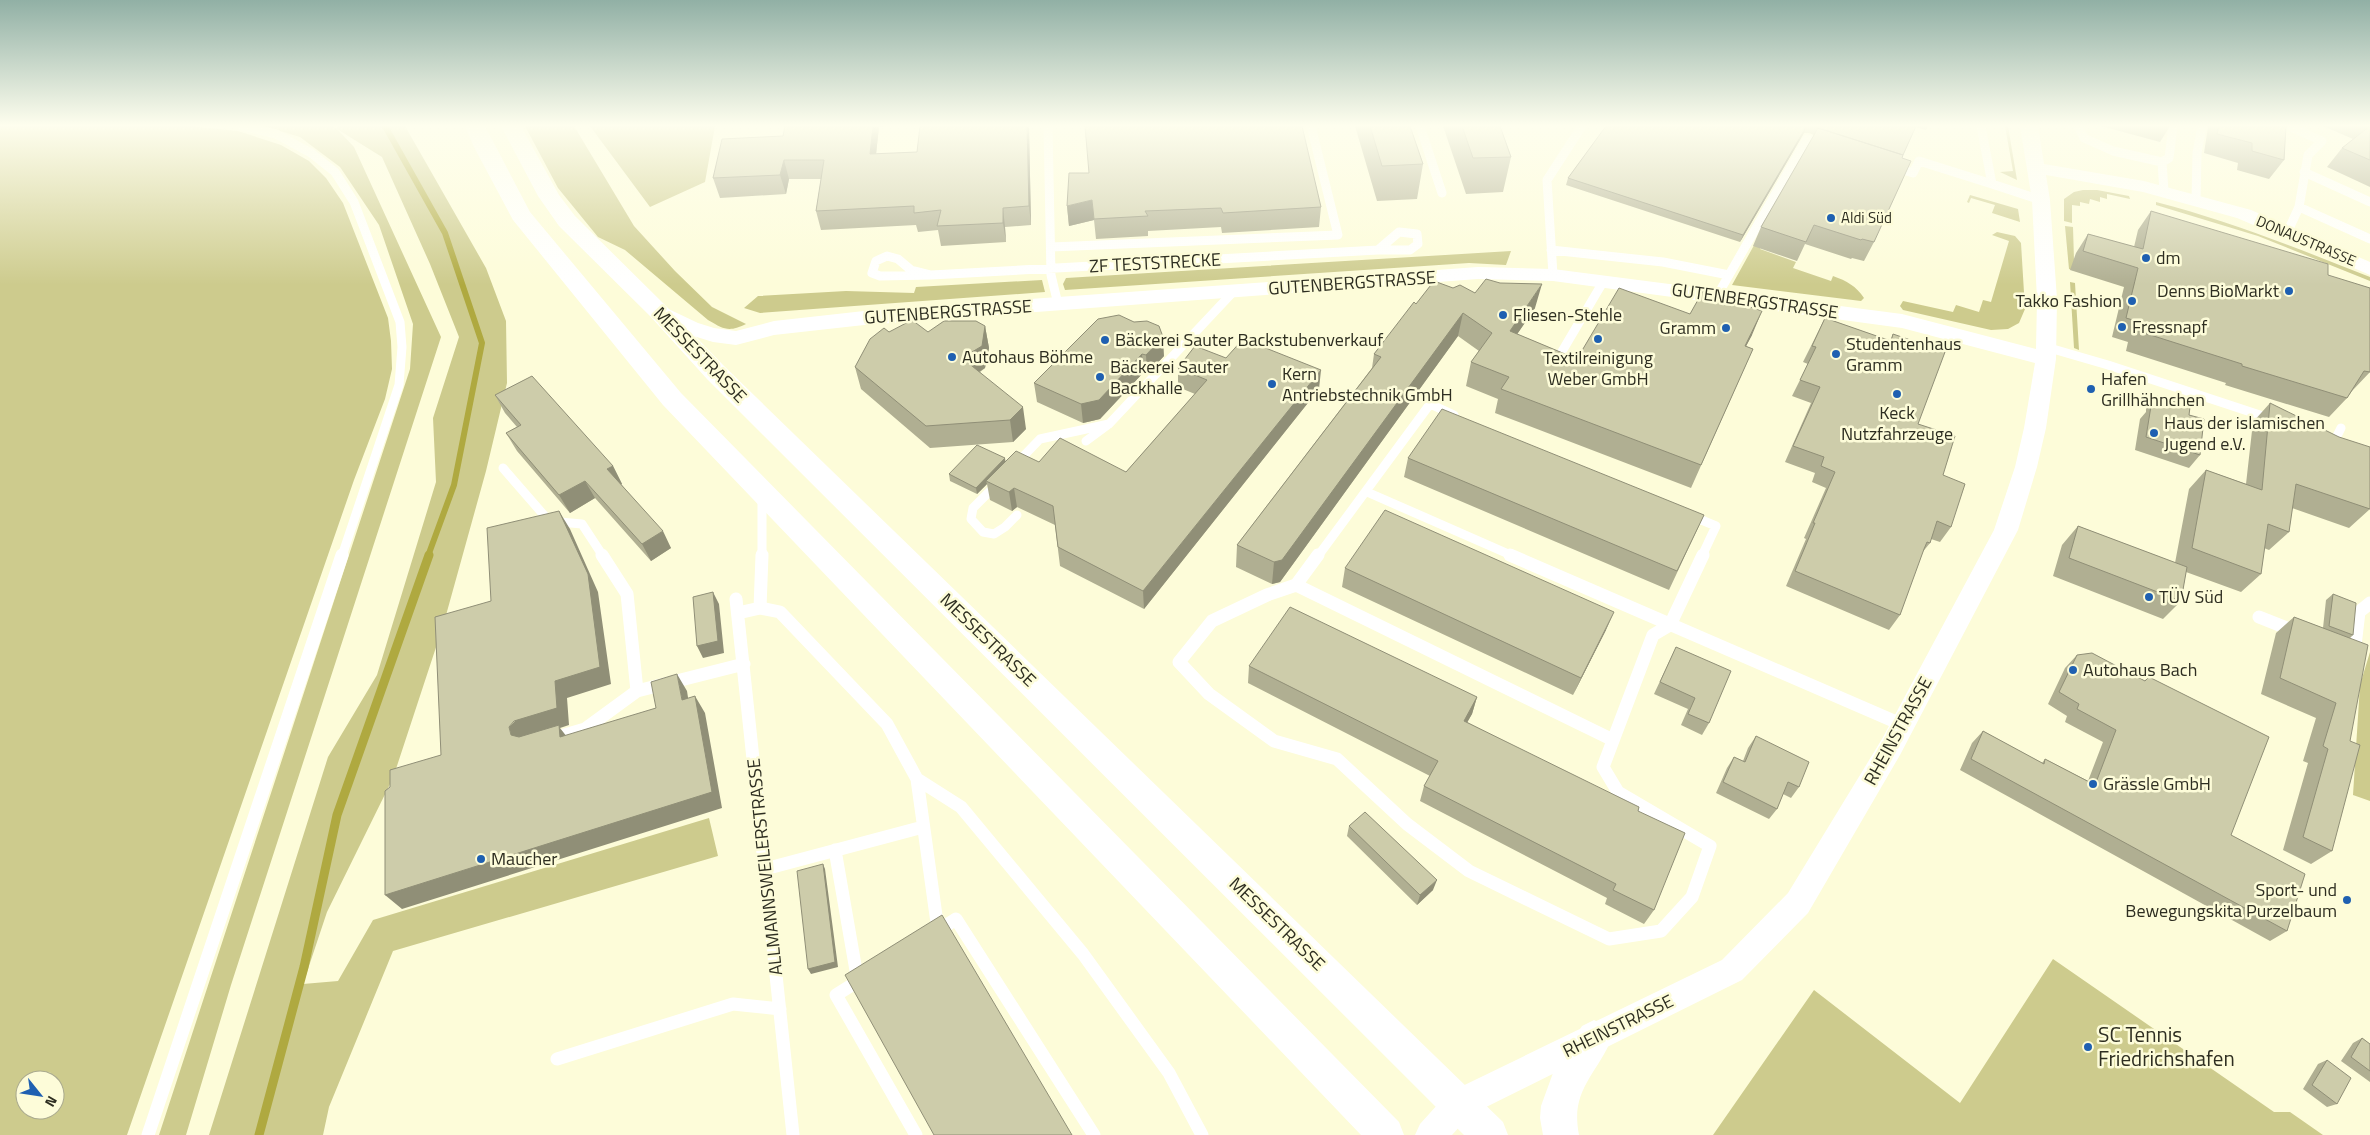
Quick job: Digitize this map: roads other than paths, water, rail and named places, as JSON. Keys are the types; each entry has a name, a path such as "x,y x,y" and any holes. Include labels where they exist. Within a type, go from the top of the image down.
{"street":[{"path":"501,179 521,215 672,399 1386,1135"},
{"name":"MESSESTRASSE","path":"540,179 549,196 567,221 658,311 724,380 1490,1135"},
{"name":"RHEINSTRASSE","path":"1431,1135 1459,1104 1732,970 1798,903 1903,725 2006,530 2026,468 2036,428 2046,353 2048,299 2038,179"},
{"name":"DONAUSTRASSE","path":"2095,179 2164,192 2244,214 2370,269"},
{"name":"GUTENBERGSTRASSE","path":"658,311 691,328 736,338 774,328 864,318 1478,274 1553,276 1902,321 2046,353"},
{"path":"1561,1135 1558,1116 1560,1102 1578,1064 1594,1038"}],"lane":[{"path":"148,1135 399,385 402,347 400,322 350,195 340,179"},
{"path":"1050,179 1051,268 1058,304"},
{"path":"1052,247 1338,235 1324,179"},
{"path":"1437,179 1442,193"},
{"path":"1548,179 1553,276"},
{"path":"1717,296 1784,179"},
{"path":"1976,179 2041,200"},
{"path":"1991,179 1992,184"},
{"path":"2163,179 2164,192"},
{"path":"2196,179 2196,201"},
{"path":"2287,233 2299,207 2303,179"},
{"path":"2319,179 2370,202"},
{"path":"2299,207 2370,239"},
{"name":"ZF TESTSTRECKE","path":"931,275 908,269 894,257 883,256 874,261 871,267 872,273 880,276 931,275 1378,250"},
{"path":"1551,250 1663,262 1729,275"},
{"path":"1554,365 1603,282"},
{"path":"1086,441 1109,424 1234,291"},
{"path":"2046,353 2108,365 2278,421"},
{"path":"1466,420 1430,404 1367,492 1296,585 1267,595 1212,621 1179,662 1209,694 1274,741 1337,759 1406,824 1469,871 1609,939 1661,931 1692,897 1710,846 1618,792 1603,767 1653,635 1670,625 1716,526 1680,511"},
{"path":"1016,515 1002,531 992,534 980,532 971,519 973,508 1040,439 1109,424"},
{"path":"2316,434 2339,441 2341,428"},
{"path":"503,468 549,521 582,524 627,594 638,691"},
{"path":"760,608 762,590 762,492"},
{"path":"1367,492 1903,725"},
{"path":"1296,585 1613,740"},
{"name":"ALLMANNSWEILERSTRASSE","path":"736,599 793,1135"},
{"path":"2346,651 2355,654 2359,612 2370,603"},
{"path":"738,613 760,608 780,612 886,724 916,779 938,930"},
{"path":"2259,617 2311,638"},
{"path":"539,743 585,729 638,691 744,664"},
{"path":"916,779 960,807 1083,954 1168,1072 1202,1135"},
{"path":"765,869 923,827"},
{"path":"835,850 858,982"},
{"path":"922,940 956,919 1094,1135"},
{"path":"874,971 836,996 916,1135"},
{"path":"558,1058 733,1004 780,1009"}],"waterway":[{"path":"415,179 445,233 482,343 454,485 428,556"},
{"path":"259,1135 304,967 337,815 429,555"}],"place":[{"name":"Aldi Süd","path":"1831,218"},
{"name":"dm","path":"2146,258"},
{"name":"Denns BioMarkt","path":"2289,291"},
{"name":"Takko Fashion","path":"2132,301"},
{"name":"Fliesen-Stehle","path":"1503,315"},
{"name":"Fressnapf","path":"2122,327"},
{"name":"Gramm","path":"1726,328"},
{"name":"Textilreinigung Weber GmbH","path":"1598,339"},
{"name":"Bäckerei Sauter Backstubenverkauf","path":"1105,340"},
{"name":"Studentenhaus Gramm","path":"1836,354"},
{"name":"Autohaus Böhme","path":"952,357"},
{"name":"Bäckerei Sauter Backhalle","path":"1100,377"},
{"name":"Kern Antriebstechnik GmbH","path":"1272,384"},
{"name":"Hafen Grillhähnchen","path":"2091,389"},
{"name":"Keck Nutzfahrzeuge","path":"1897,394"},
{"name":"Haus der islamischen Jugend e.V.","path":"2154,433"},
{"name":"TÜV Süd","path":"2149,597"},
{"name":"Autohaus Bach","path":"2073,670"},
{"name":"Grässle GmbH","path":"2093,784"},
{"name":"Maucher","path":"481,859"},
{"name":"Sport- und Bewegungskita Purzelbaum","path":"2347,900"},
{"name":"SC Tennis Friedrichshafen","path":"2088,1047"}]}
